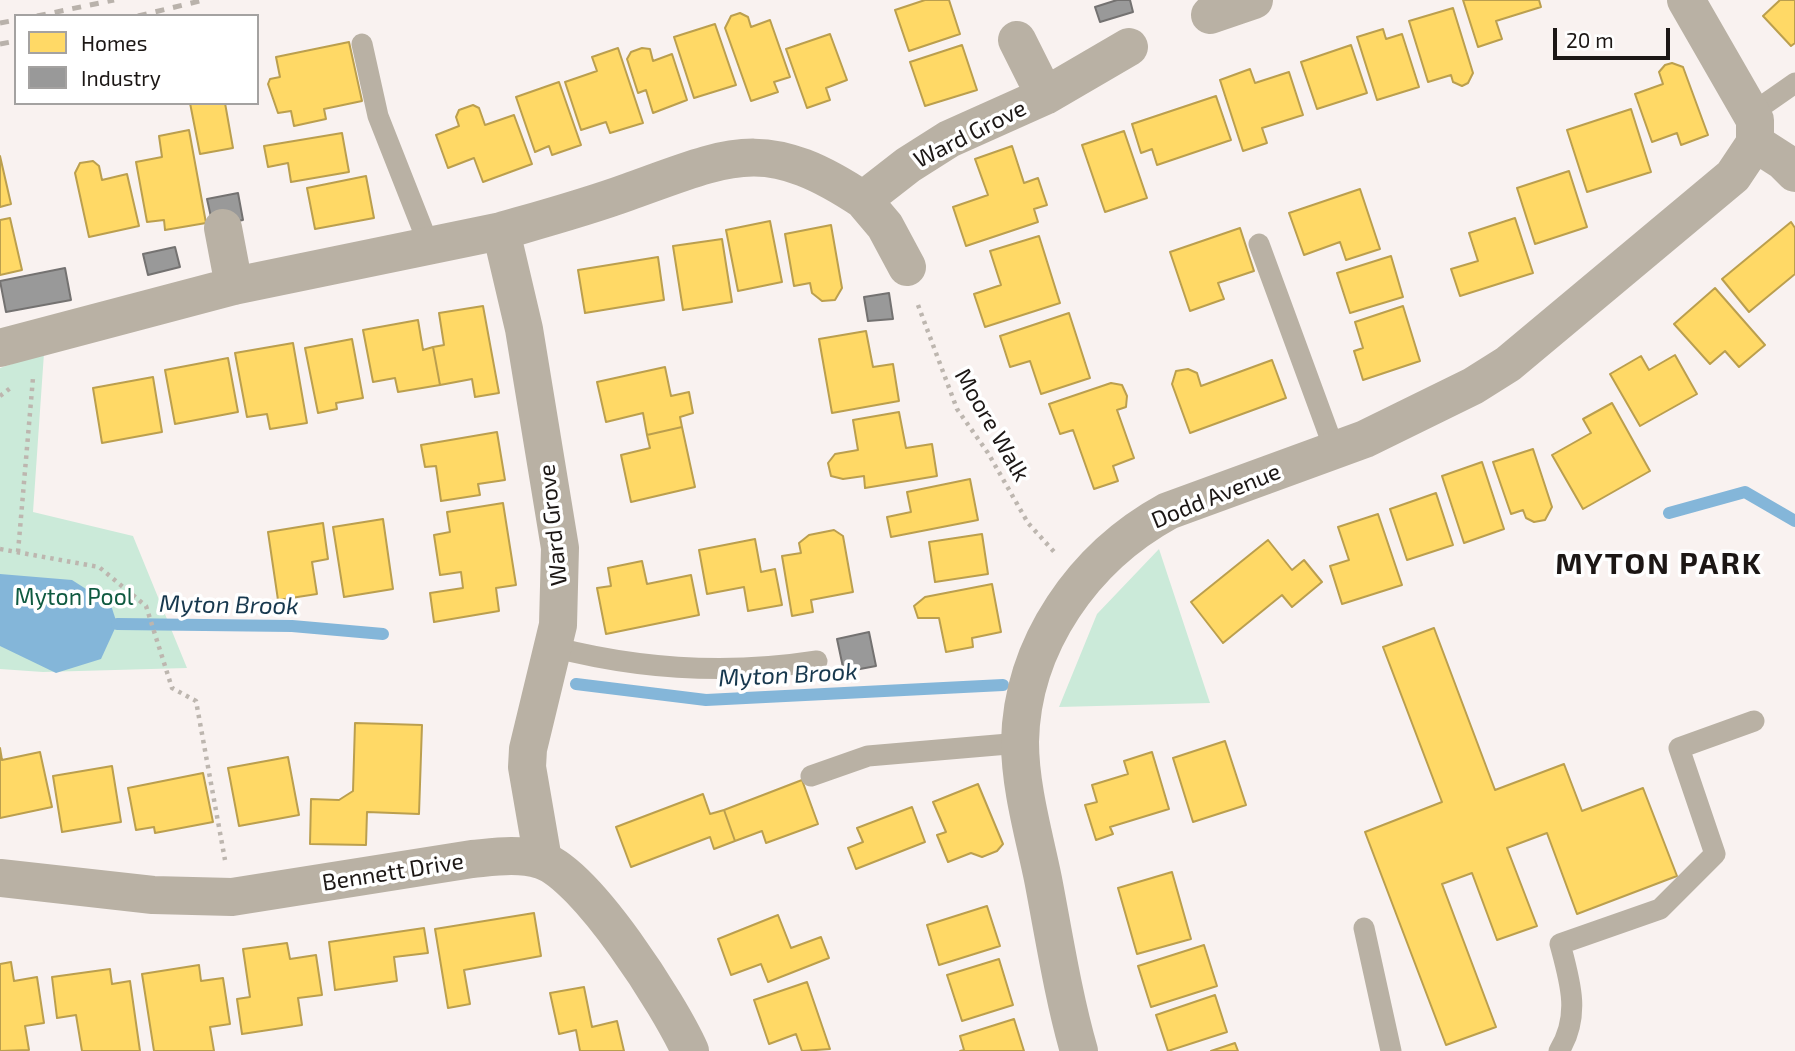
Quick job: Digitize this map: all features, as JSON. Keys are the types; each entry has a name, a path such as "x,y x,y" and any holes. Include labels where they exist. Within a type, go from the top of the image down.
{"street":[{"path":"1210,15 1254,0"},
{"path":"1686,0 1754,128 1795,173"},
{"name":"Ward Grove","path":"1017,40 1045,96"},
{"name":"Ward Grove","path":"863,200 908,165 949,139 1045,96 1129,47"},
{"name":"Dodd Avenue","path":"1079,1051 1056,952 1020,743 1025,696 1036,660 1062,607 1080,581 1138,527 1168,511 1335,451 1434,408 1508,364 1733,176 1754,128"},
{"path":"0,348 233,286 430,248 501,231 626,193 695,167 730,159 776,159 818,172 863,200 886,226 906,267"},
{"path":"223,228 233,286"},
{"name":"Ward Grove","path":"501,231 524,329 560,548 561,583 553,647 528,749 527,767 542,860"},
{"name":"Bennett Drive","path":"0,878 153,895 232,897 472,859 507,856 542,860 564,873 628,950 671,1010 690,1051"}],"lane":[{"path":"362,44 378,116 430,248"},
{"path":"1754,128 1795,83"},
{"path":"1259,244 1335,451"},
{"path":"553,647 613,662 664,669 780,667 817,660"},
{"path":"1559,1051 1567,1035 1573,1009 1560,944 1660,909 1715,854 1679,748 1754,721"},
{"path":"811,776 869,755 1020,743"},
{"path":"1364,929 1391,1051"}],"path":[{"name":"Moore Walk","path":"906,267 924,325 957,410 988,453 1028,523 1080,581"},
{"path":"19,552 34,372"},
{"path":"0,550 99,567 146,607 172,688 197,701 232,897"}],"green space":[{"name":"Myton Pool","path":"44,353 33,512 133,536 187,668 43,672 0,669 0,368"},
{"path":"1159,549 1210,703 1059,707 1097,614"}],"water":[{"path":"0,574 72,580 111,605 117,624 101,659 56,673 0,646"}],"building: Homes":[{"path":"925,0 949,0 960,34 909,51 895,10"},
{"path":"1463,0 1539,0 1541,7 1496,21 1502,39 1478,47"},
{"path":"1780,0 1795,0 1795,43 1791,46 1763,16"},
{"path":"1453,8 1473,73 1468,83 1462,86 1453,82 1451,75 1428,82 1409,21"},
{"path":"740,13 748,17 751,27 770,20 790,77 774,82 778,92 751,101 725,28 731,16"},
{"path":"715,24 736,85 694,98 674,37"},
{"path":"1383,29 1386,39 1402,34 1419,87 1377,100 1357,37"},
{"path":"830,34 847,80 826,88 830,100 807,108 786,49"},
{"path":"349,42 362,101 324,109 326,119 294,126 291,111 278,113 268,84 270,79 280,77 276,57"},
{"path":"962,45 977,90 925,106 910,62"},
{"path":"1351,45 1367,93 1317,109 1301,62"},
{"path":"618,48 643,123 610,133 606,122 581,130 565,82 597,71 592,57"},
{"path":"642,48 650,49 653,61 672,54 687,100 653,113 646,90 638,93 627,59 631,52"},
{"path":"1672,63 1683,67 1708,135 1681,145 1677,133 1652,142 1635,94 1663,84 1659,72 1665,65"},
{"path":"1250,69 1255,83 1289,72 1303,115 1262,128 1267,143 1243,151 1220,80"},
{"path":"559,82 581,145 552,155 549,146 535,152 516,97"},
{"path":"1216,96 1231,140 1157,165 1152,149 1141,153 1132,124"},
{"path":"190,105 225,105 233,148 200,154"},
{"path":"473,105 479,108 485,125 514,115 532,164 483,182 474,158 448,168 436,135 459,126 456,117 459,110"},
{"path":"1631,109 1651,172 1587,192 1567,130"},
{"path":"189,130 206,223 165,230 164,220 147,222 136,162 162,157 159,136"},
{"path":"1124,131 1147,198 1105,212 1082,145"},
{"path":"342,133 349,172 291,182 288,163 268,167 264,146"},
{"path":"1012,146 1024,183 1038,178 1047,205 1034,209 1038,222 966,246 953,207 988,195 975,159"},
{"path":"0,156 11,204 0,207"},
{"path":"93,161 99,166 102,180 127,174 139,226 89,237 75,173 80,163"},
{"path":"1569,171 1587,227 1535,244 1517,188"},
{"path":"366,176 374,218 315,229 307,188"},
{"path":"1360,189 1380,249 1346,260 1340,242 1304,255 1289,213"},
{"path":"10,218 22,270 0,275 0,220"},
{"path":"1515,218 1533,273 1460,296 1451,269 1478,261 1469,233"},
{"path":"770,221 782,282 738,291 726,230"},
{"path":"1791,222 1795,228 1795,274 1749,312 1722,279"},
{"path":"831,225 842,288 835,300 822,301 812,293 810,283 794,286 785,234"},
{"path":"1240,228 1254,271 1218,283 1224,299 1190,311 1170,252"},
{"path":"1039,236 1060,303 985,327 974,294 1001,285 990,251"},
{"path":"722,239 732,302 683,310 673,246"},
{"path":"1391,256 1403,297 1350,313 1337,273"},
{"path":"658,257 664,300 585,313 578,270"},
{"path":"1715,288 1765,345 1739,367 1725,351 1710,364 1674,324"},
{"path":"483,306 499,393 475,397 472,379 440,385 433,347 444,345 439,313"},
{"path":"1403,306 1420,361 1363,380 1354,351 1363,348 1355,322"},
{"path":"1069,313 1090,378 1041,394 1030,361 1010,367 1000,336"},
{"path":"418,320 423,350 433,347 440,385 398,392 395,378 373,382 363,330"},
{"path":"866,331 873,367 893,364 899,401 832,413 819,339"},
{"path":"352,339 363,398 336,403 337,409 318,413 305,348"},
{"path":"293,343 307,423 270,429 267,414 247,417 235,353"},
{"path":"1675,355 1697,394 1640,426 1610,374 1641,356 1649,370"},
{"path":"228,358 238,412 175,424 165,370"},
{"path":"1272,360 1286,398 1190,433 1172,384 1176,371 1188,369 1197,373 1201,386"},
{"path":"665,367 671,396 689,392 693,413 680,417 682,427 647,435 643,413 606,422 597,382"},
{"path":"153,377 162,432 102,443 93,388"},
{"path":"1111,383 1122,385 1127,396 1126,407 1117,410 1134,458 1113,466 1118,481 1094,489 1073,430 1060,434 1049,404"},
{"path":"1612,403 1650,471 1583,509 1552,455 1591,433 1583,419"},
{"path":"899,412 906,448 932,444 937,476 865,488 864,476 843,479 831,476 828,463 835,454 858,450 853,420"},
{"path":"682,427 695,487 631,502 621,455 650,448 647,435"},
{"path":"497,432 505,480 478,484 480,495 441,501 436,466 425,467 421,445"},
{"path":"1533,449 1552,507 1545,520 1534,522 1526,518 1523,510 1511,514 1493,462"},
{"path":"1482,462 1504,529 1464,543 1442,476"},
{"path":"970,479 978,520 891,537 887,517 911,512 907,492"},
{"path":"1436,493 1453,545 1407,560 1390,509"},
{"path":"503,503 516,585 496,588 499,611 434,622 430,593 463,588 461,572 440,575 434,535 450,532 447,512"},
{"path":"1378,514 1402,585 1342,604 1330,566 1349,560 1338,527"},
{"path":"383,519 393,589 344,597 333,527"},
{"path":"323,523 328,559 312,562 317,594 278,600 268,532"},
{"path":"834,530 843,536 853,592 811,600 813,612 792,616 782,556 801,553 799,543 809,535"},
{"path":"982,534 988,574 935,582 929,542"},
{"path":"755,539 761,572 775,569 782,605 748,611 744,587 707,594 699,550"},
{"path":"1268,540 1292,570 1304,560 1322,582 1292,607 1282,595 1223,643 1191,602"},
{"path":"642,561 647,584 691,575 699,615 606,634 597,588 611,586 608,568"},
{"path":"992,584 1001,632 972,638 973,647 946,652 939,618 918,618 914,606 925,597"},
{"path":"1434,628 1495,790 1564,764 1582,811 1643,788 1677,876 1577,914 1547,833 1507,848 1537,926 1497,940 1472,873 1442,884 1496,1027 1446,1045 1365,832 1442,802 1383,647"},
{"path":"355,723 422,725 419,814 367,812 366,845 310,844 311,799 339,800 353,791"},
{"path":"1225,741 1246,805 1193,822 1173,758"},
{"path":"0,748 2,760 40,752 52,807 0,818"},
{"path":"1152,752 1169,809 1110,827 1113,834 1096,840 1085,805 1097,802 1092,785 1128,774 1124,761"},
{"path":"288,757 299,815 239,826 228,768"},
{"path":"112,766 121,822 62,832 53,776"},
{"path":"203,773 213,822 155,833 154,827 136,830 128,788"},
{"path":"802,780 818,824 766,843 762,831 735,841 724,810"},
{"path":"978,784 1003,844 997,851 982,857 971,853 948,862 937,835 946,832 933,802"},
{"path":"703,794 710,814 724,810 735,841 714,849 710,837 631,867 616,827"},
{"path":"912,807 925,842 856,869 848,848 863,842 857,828"},
{"path":"1172,872 1191,939 1137,954 1118,888"},
{"path":"987,906 1000,946 939,965 927,925"},
{"path":"534,913 541,956 464,970 470,1004 448,1008 435,929"},
{"path":"778,915 791,948 821,937 829,958 768,982 761,964 731,975 718,939"},
{"path":"424,928 428,953 394,957 397,981 335,990 329,942"},
{"path":"287,943 290,959 316,955 322,995 298,998 302,1025 242,1034 237,999 250,997 243,949"},
{"path":"1204,945 1217,986 1151,1007 1138,966"},
{"path":"999,959 1013,1005 962,1021 947,975"},
{"path":"11,962 14,981 37,977 44,1023 25,1026 29,1050 0,1051 0,964"},
{"path":"199,965 201,981 223,978 230,1024 210,1027 214,1051 154,1051 142,974"},
{"path":"110,969 112,984 130,981 140,1051 82,1051 76,1015 57,1018 52,977"},
{"path":"807,982 830,1049 802,1051 796,1034 769,1044 754,1000"},
{"path":"584,987 592,1027 617,1021 624,1051 580,1051 576,1030 559,1034 550,993"},
{"path":"1215,995 1227,1032 1168,1051 1156,1015"},
{"path":"1014,1019 1024,1051 960,1051 964,1050 960,1036"},
{"path":"1235,1043 1238,1051 1211,1051"}],"building: Industry":[{"path":"1117,0 1130,0 1133,12 1100,22 1095,7"},
{"path":"238,193 243,220 213,226 207,199"},
{"path":"175,247 180,267 148,275 143,254"},
{"path":"65,268 71,300 6,312 0,281"},
{"path":"889,293 893,319 868,321 864,297"},
{"path":"869,632 876,666 844,672 837,639"}],"waterway":[{"name":"Myton Brook","path":"1669,513 1745,492 1795,521"},
{"name":"Myton Brook","path":"117,624 292,626 383,634"},
{"name":"Myton Brook","path":"576,684 706,700 1003,685"}],"railway":[{"path":"47,14 114,0"},
{"path":"146,14 204,0"},
{"path":"0,23 14,20"},
{"path":"0,44 14,41"}],"district":[{"name":"MYTON PARK","path":"1659,564"}]}
